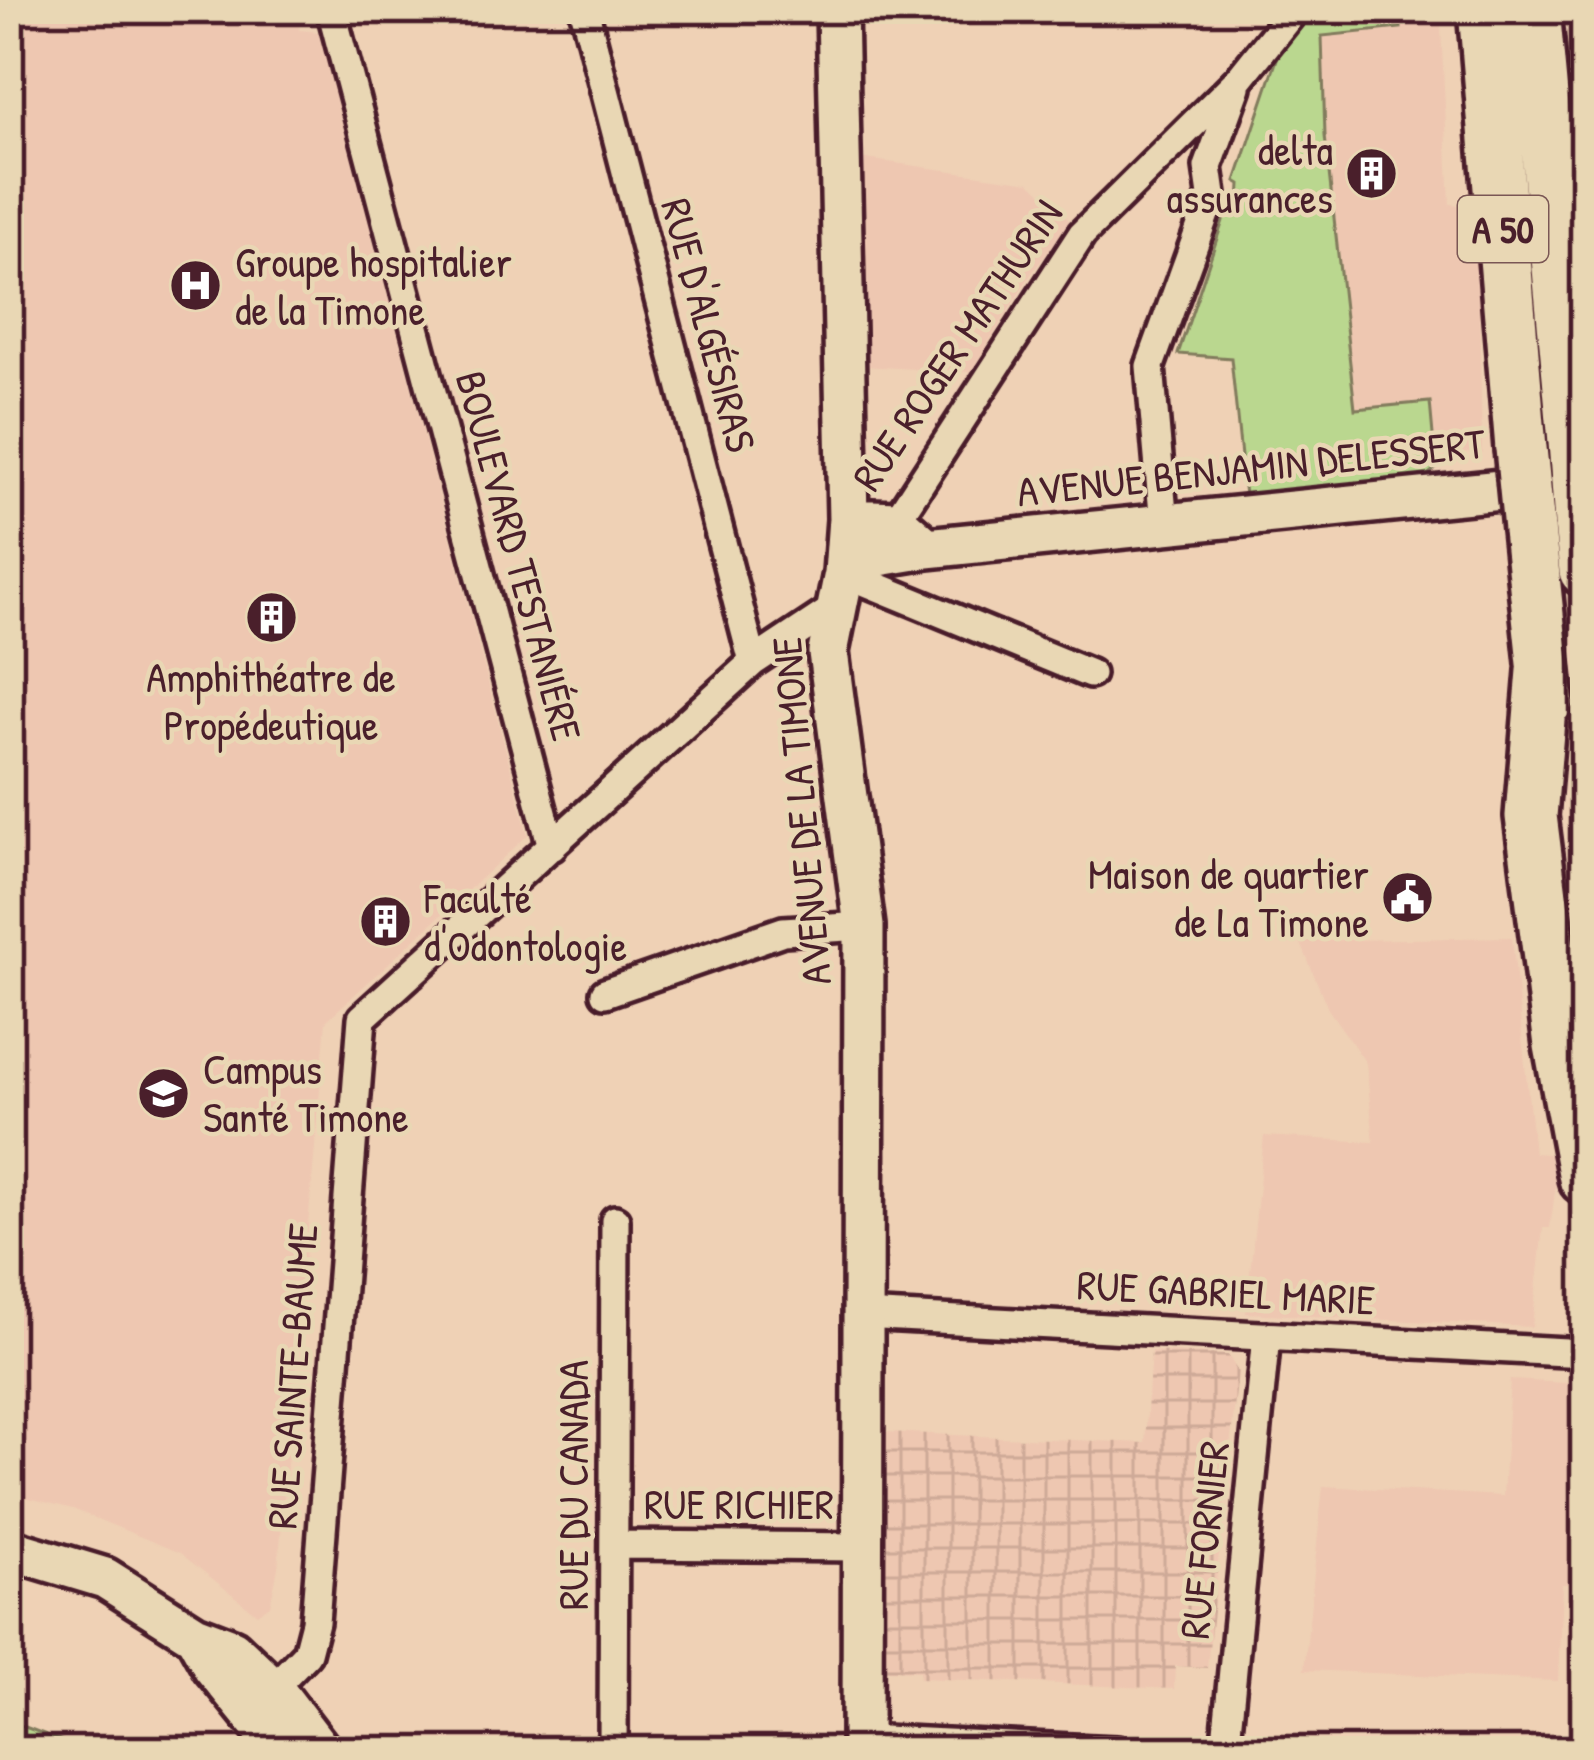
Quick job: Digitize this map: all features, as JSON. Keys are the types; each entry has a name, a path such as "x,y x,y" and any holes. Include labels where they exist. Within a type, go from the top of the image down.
{"highway":[{"name":"A 50","path":"1484,9 1543,671 1585,962"},
{"name":"A 50","path":"1534,9 1581,503"},
{"path":"1543,671 1531,816 1560,1045 1585,1178"}],"street":[{"name":"BOULEVARD TESTANIÉRE","path":"331,9 552,847"},
{"name":"RUE D'ALGÉSIRAS","path":"584,9 753,662"},
{"name":"AVENUE DE LA TIMONE","path":"837,9 850,579 828,652 864,926 862,1745"},
{"name":"RUE ROGER MATHURIN","path":"850,579 896,521 1082,234 1240,77 1294,9"},
{"path":"1164,524 1150,366 1212,195 1208,167 1240,77"},
{"path":"1169,152 1208,167"},
{"name":"AVENUE BENJAMIN DELESSERT","path":"850,579 928,548 1164,524 1581,503"},
{"path":"848,519 896,521 928,548"},
{"path":"552,847 850,579 1090,674"},
{"name":"RUE SAINTE-BAUME","path":"271,1721 307,1652 315,1622 362,1018 552,847"},
{"path":"605,993 784,931 864,926"},
{"name":"RUE DU CANADA","path":"613,1751 615,1220"},
{"name":"RUE GABRIEL MARIE","path":"862,1315 1585,1353"},
{"name":"RUE FORNIER","path":"1225,1751 1266,1336"},
{"name":"RUE RICHIER","path":"615,1545 862,1547"},
{"path":"9,1549 105,1578 195,1635 213,1667 271,1721 321,1751"},
{"path":"862,1745 1116,1751"}],"shaded area":[{"name":"Campus Santé Timone","path":"9,9 301,9 299,30 319,32 528,835 326,1021 278,1568 270,1605 257,1614 180,1553 73,1509 9,1493"},
{"path":"1399,9 1440,9 1450,204 1471,206 1478,238 1482,452 1436,453 1430,403 1355,410 1325,136 1322,36 1400,28"},
{"path":"859,158 1030,182 1071,222 1029,277 971,372 862,366"},
{"path":"1512,937 1534,1153 1560,1155 1550,1228 1543,1228 1532,1327 1246,1313 1264,1136 1374,1142 1366,1063 1328,1009 1300,941"},
{"path":"1151,1351 1228,1355 1238,1372 1207,1668 1175,1666 1174,1689 920,1678 919,1671 885,1670 885,1432 1145,1443"},
{"path":"1510,1380 1585,1384 1585,1584 1562,1584 1558,1681 1304,1670 1323,1486 1503,1496"}],"green space":[{"path":"1315,9 1399,9 1401,28 1322,36 1325,136 1355,409 1430,402 1436,468 1425,477 1245,496 1231,358 1178,354 1230,200 1240,203 1241,184 1236,181 1278,56"},
{"path":"9,1721 89,1751 9,1751"}],"place":[{"name":"delta assurances","path":"1372,174"},
{"name":"Groupe hospitalier de la Timone","path":"196,286"},
{"name":"Amphithéatre de Propédeutique","path":"271,618"},
{"name":"Maison de quartier de La Timone","path":"1408,898"},
{"name":"Faculté d'Odontologie","path":"385,922"},
{"name":"Campus Santé Timone","path":"164,1093"}]}
